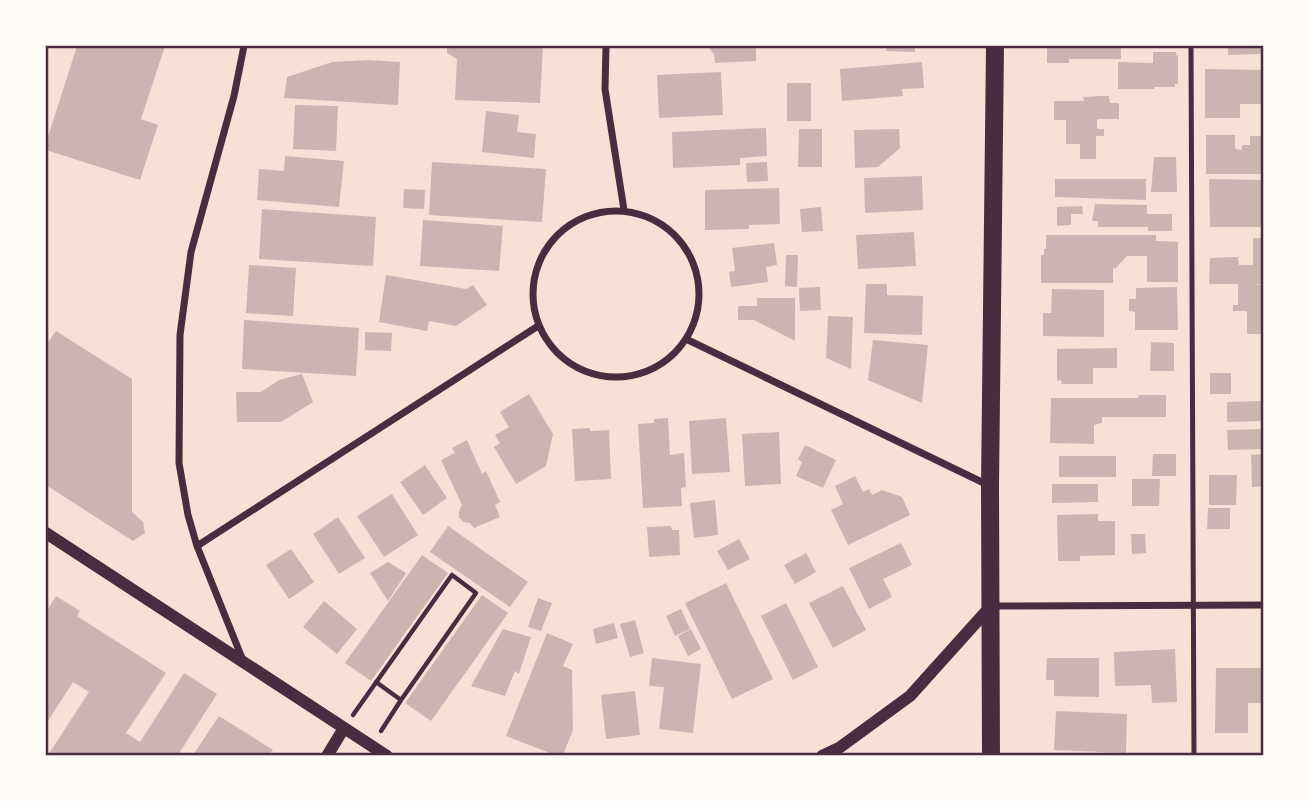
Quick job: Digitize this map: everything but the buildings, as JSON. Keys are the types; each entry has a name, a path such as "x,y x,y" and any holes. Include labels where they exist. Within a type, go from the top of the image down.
{"main road":[{"path":"991,755 990,486 995,46"}],"street":[{"path":"244,46 234,96 191,252 180,335 178,463 197,546 244,662"},
{"path":"606,46 605,89 624,210"},
{"path":"624,210 651,218 675,234 691,257 699,284 698,313 686,339 669,359 646,372 616,379 595,376 571,365 551,348 538,326 532,298 535,270 548,244 569,224 595,213 624,210"},
{"path":"197,546 538,326"},
{"path":"686,339 990,486"},
{"path":"46,533 387,755"},
{"path":"822,755 839,748 910,696 991,606 1264,605"},
{"path":"327,755 344,728"}],"lane":[{"path":"1191,46 1194,755"}],"path":[{"path":"344,728 452,575 476,593 371,745"},
{"path":"376,682 401,700"}]}
